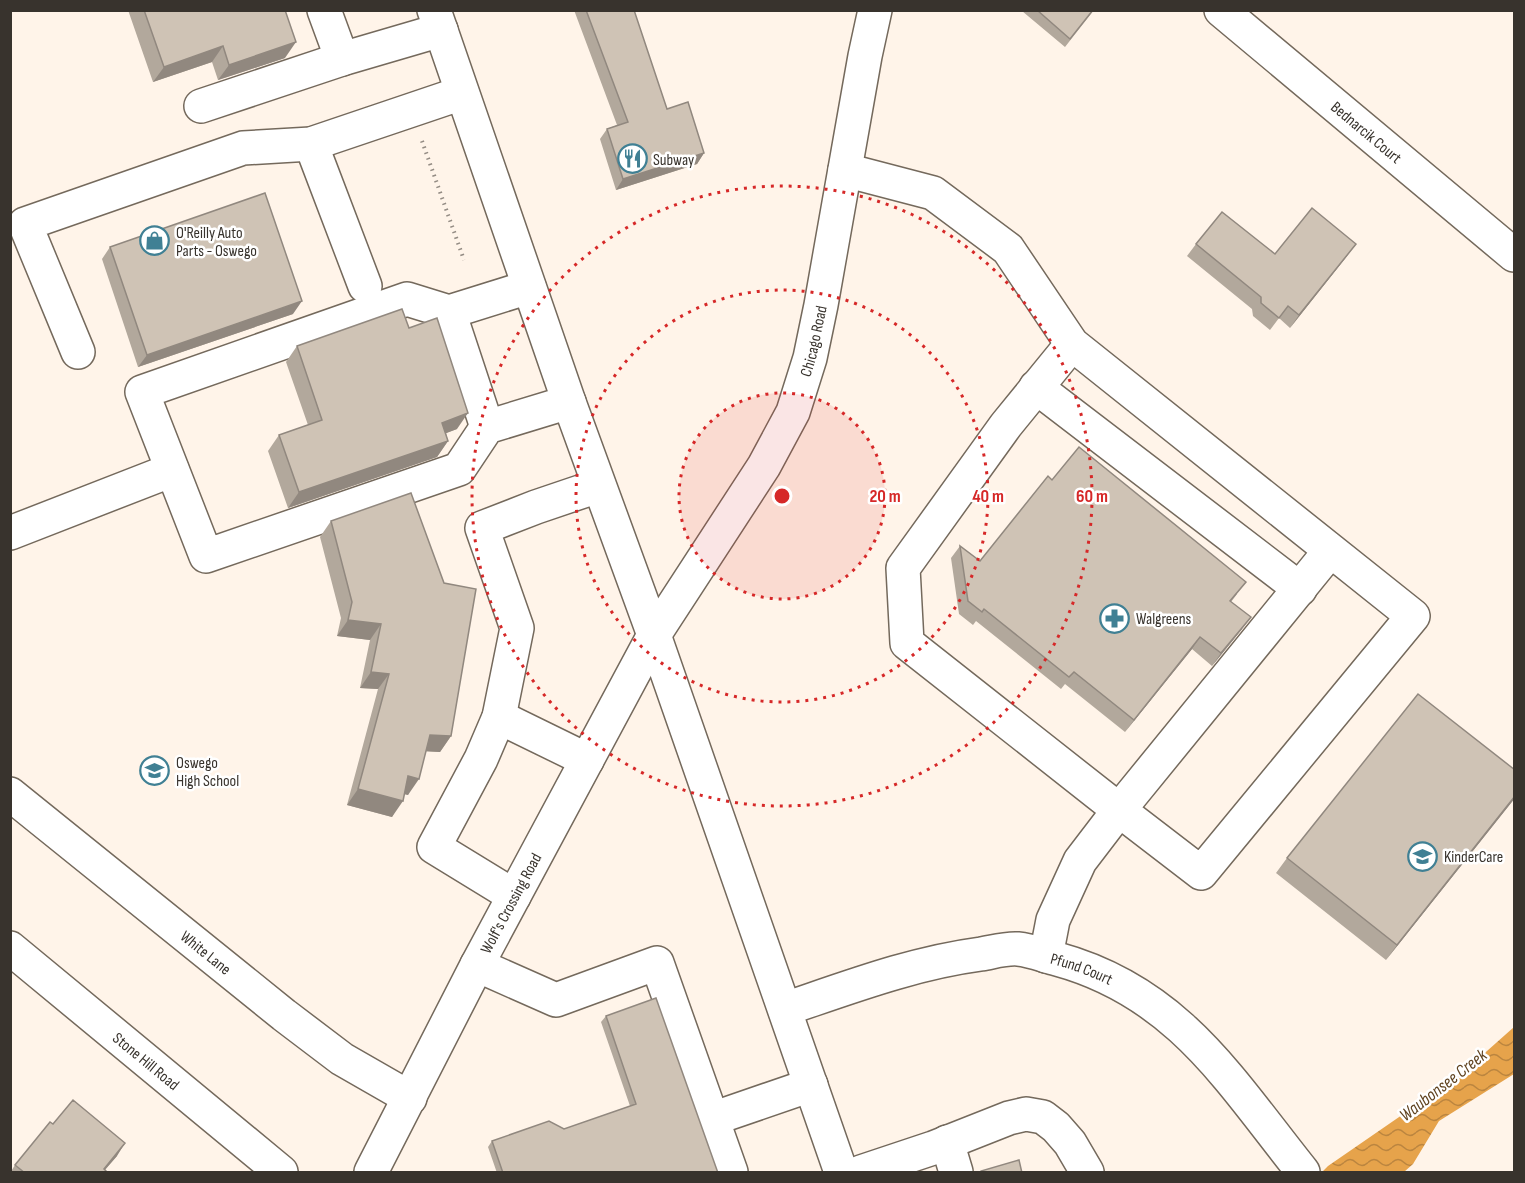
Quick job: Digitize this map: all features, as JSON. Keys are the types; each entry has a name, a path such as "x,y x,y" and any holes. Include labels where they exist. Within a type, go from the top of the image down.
{"main road":[{"path":"324,10 342,59"},
{"name":"Chicago Road","path":"654,635 765,466 793,412 810,358 875,10"},
{"name":"Bednarcik Court","path":"1221,10 1515,255"},
{"path":"201,106 342,59 437,20 598,486 654,635 842,1173"},
{"path":"78,352 25,224 243,148 311,144 462,93"},
{"path":"311,144 365,286"},
{"path":"845,170 933,193 1008,249 1072,344 1413,616 1201,873 907,643 903,568 1006,425 1072,344"},
{"path":"529,287 449,312 407,299 142,392 206,556 459,469 487,427 569,402"},
{"path":"449,312 487,427"},
{"path":"1036,387 1300,588"},
{"path":"10,533 172,470"},
{"path":"514,896 434,847 481,759 499,717 517,628 482,528 598,486"},
{"path":"1046,957 1053,920 1080,861 1330,551"},
{"name":"Wolf's Crossing Road","path":"371,1173 477,965 654,635"},
{"path":"499,717 586,760"},
{"name":"White Lane","path":"10,794 284,1016 342,1059 410,1098"},
{"name":"Stone Hill Road","path":"10,948 281,1173"},
{"name":"Pfund Court","path":"784,1009 892,972 951,958 1017,949 1085,967 1121,984 1155,1005 1187,1032 1219,1066 1302,1172"},
{"path":"477,965 556,1000 657,963 731,1173"},
{"path":"712,1119 811,1085"},
{"path":"861,1173 952,1157 1009,1118 1026,1114 1043,1117 1056,1128 1070,1143 1087,1173"}],"path":[{"path":"422,139 464,260"}],"water":[{"path":"1514,1027 1514,1074 1439,1121 1413,1164 1404,1172 1322,1172 1460,1075"}],"building":[{"path":"144,10 285,10 296,42 229,65 223,46 164,67"},
{"path":"586,10 634,10 667,109 688,102 704,153 623,179 607,129 628,122"},
{"path":"1037,10 1093,10 1070,39"},
{"path":"265,193 302,301 147,355 110,247"},
{"path":"1312,208 1356,244 1299,315 1288,306 1279,318 1261,303 1261,297 1196,244 1222,212 1275,254"},
{"path":"402,309 409,328 437,318 468,413 442,423 448,441 299,492 279,435 322,420 297,346"},
{"path":"1079,447 1246,582 1230,601 1251,617 1221,653 1200,637 1134,720 1074,672 1069,677 984,609 982,612 968,601 960,546 980,561 1048,476 1052,480"},
{"path":"411,493 444,583 476,589 451,736 430,735 419,779 408,776 403,801 358,789 389,674 371,672 381,624 348,620 352,602 331,521"},
{"path":"1418,694 1515,770 1515,796 1397,945 1287,858"},
{"path":"656,998 718,1173 503,1173 492,1141 549,1121 564,1129 636,1104 606,1016"},
{"path":"73,1100 125,1143 104,1169 108,1173 25,1173 15,1165 50,1122 53,1124"},
{"path":"1019,1160 1022,1173 981,1173 981,1171"}],"place":[{"name":"Subway","path":"632,159"},
{"name":"O'Reilly Auto Parts - Oswego","path":"155,241"},
{"name":"Walgreens","path":"1115,618"},
{"name":"Oswego High School","path":"155,771"},
{"name":"KinderCare","path":"1423,856"}],"water label":[{"name":"Waubonsee Creek","path":"1443,1085"}]}
